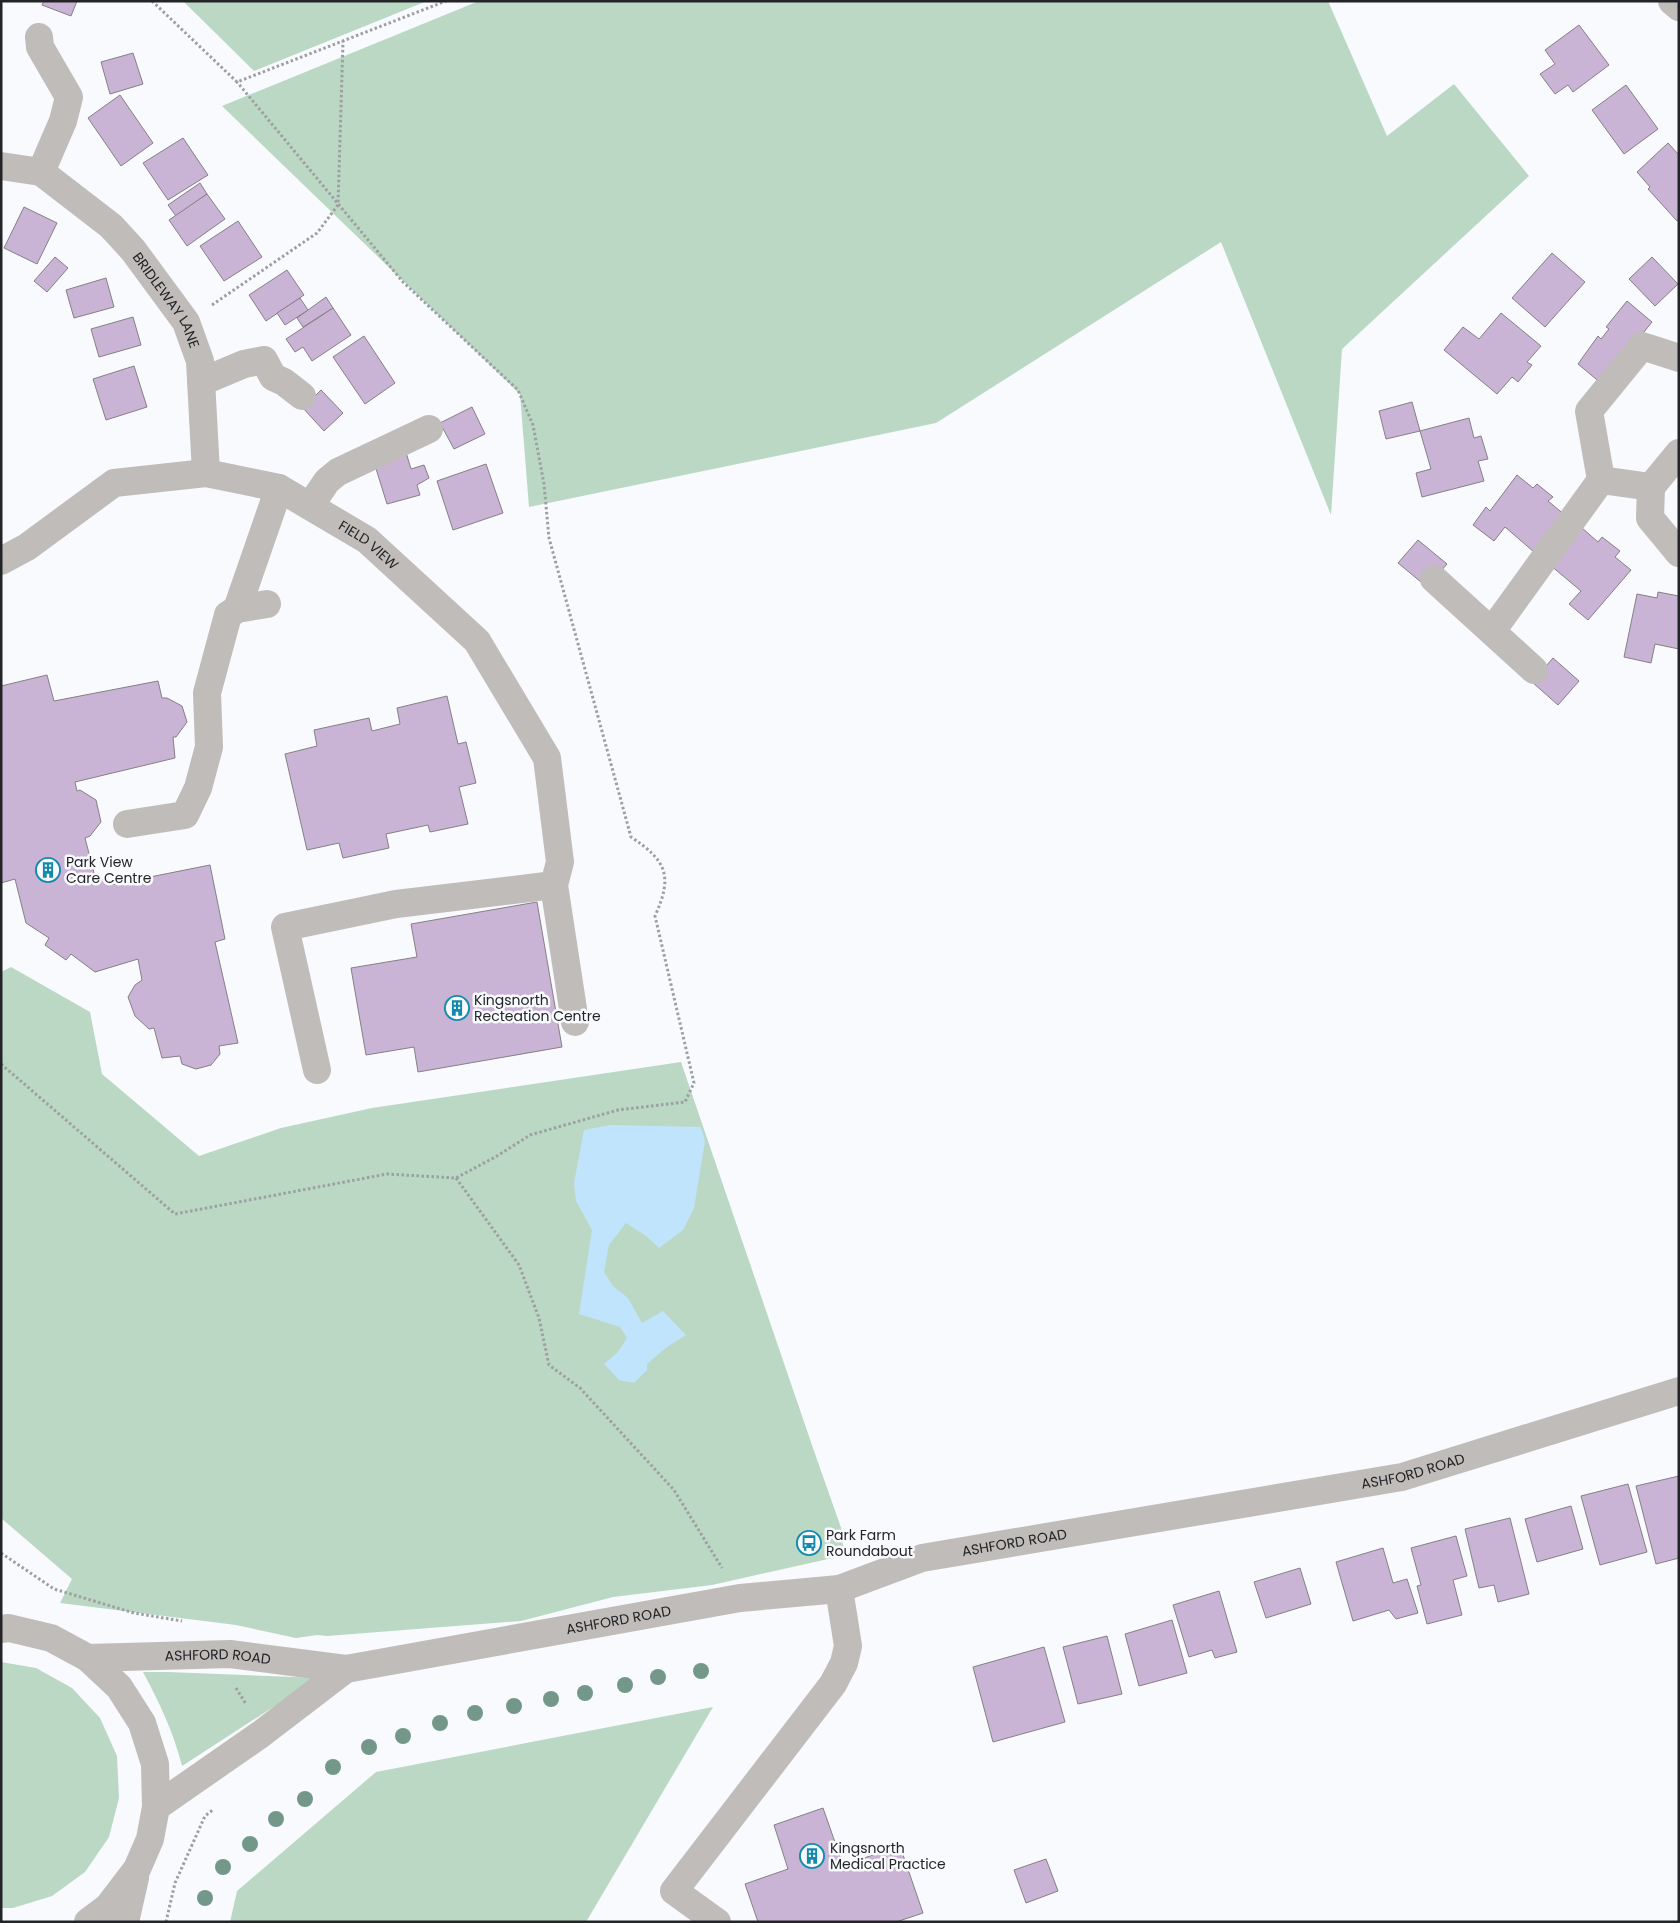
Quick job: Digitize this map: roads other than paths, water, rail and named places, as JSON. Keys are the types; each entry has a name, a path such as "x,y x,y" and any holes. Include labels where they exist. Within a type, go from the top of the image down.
{"street":[{"path":"1672,1 1679,7"},
{"path":"39,37 40,47 69,97 63,121 41,172"},
{"name":"BRIDLEWAY LANE","path":"1,166 41,172 111,226 133,250 186,322 200,361 206,472"},
{"path":"1492,631 1602,480 1589,411 1642,346 1679,358"},
{"path":"201,382 244,364 264,360 273,377 302,396"},
{"path":"310,506 327,481 338,472 429,429"},
{"path":"1679,453 1651,488 1650,518 1679,553"},
{"name":"FIELD VIEW","path":"1,560 27,547 114,483 206,472 279,488 310,506 367,540 477,641 547,758 560,862 554,885"},
{"path":"1602,480 1651,488"},
{"path":"236,609 279,488"},
{"path":"1434,579 1534,670"},
{"path":"127,824 185,815 198,788 209,747 207,693 228,615 236,609 267,604"},
{"path":"317,1070 285,927 396,904 554,885 575,1022"},
{"name":"ASHFORD ROAD","path":"88,1658 230,1654 346,1669 740,1598 839,1589 922,1558 1402,1477 1679,1391"},
{"path":"717,1922 674,1891 764,1771 833,1684 844,1663 848,1646 839,1589"},
{"path":"4,1626 51,1638 88,1658 119,1687 142,1723 155,1764 156,1807 150,1839 137,1870 125,1922"},
{"name":"ASHFORD ROAD","path":"156,1807 261,1734 346,1669"},
{"path":"88,1922 108,1907 137,1870"}],"water":[{"path":"611,1125 701,1127 705,1141 694,1208 683,1230 659,1248 646,1236 626,1223 609,1245 604,1272 613,1286 628,1298 642,1323 663,1311 686,1335 667,1347 647,1364 647,1370 634,1383 619,1380 604,1364 617,1353 627,1338 620,1327 579,1314 592,1230 576,1201 574,1183 584,1130"}],"place":[{"name":"Park View Care Centre","path":"48,870"},
{"name":"Kingsnorth Recteation Centre","path":"457,1008"},
{"name":"Park Farm Roundabout","path":"809,1543"},
{"name":"Kingsnorth Medical Practice","path":"812,1856"}]}
